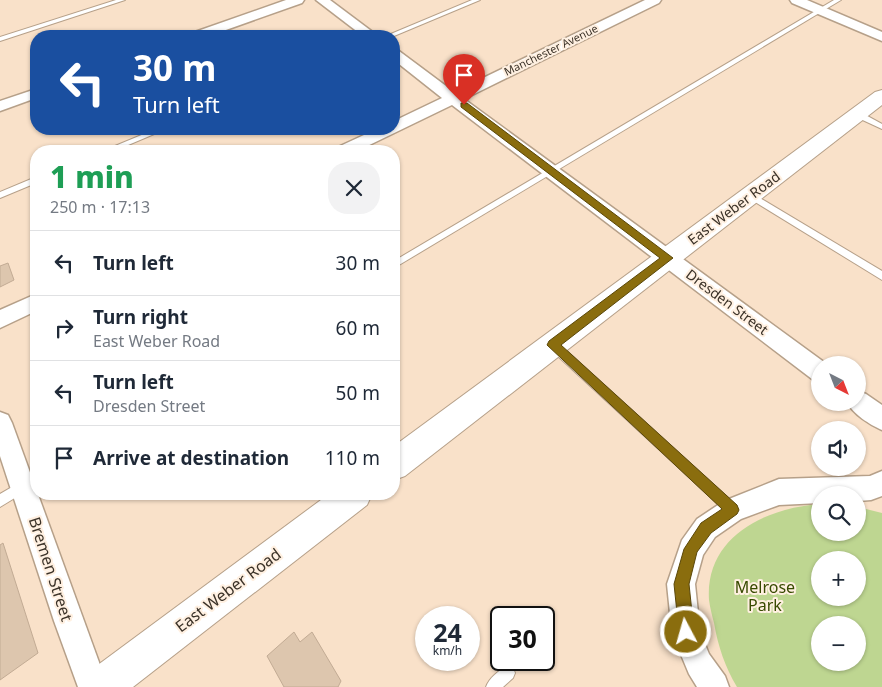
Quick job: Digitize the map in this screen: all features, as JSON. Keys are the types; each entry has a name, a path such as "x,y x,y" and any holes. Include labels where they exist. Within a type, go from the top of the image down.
{"street":[{"path":"214,30 298,0"},
{"path":"322,0 363,30"},
{"name":"Manchester Avenue","path":"400,124 655,0"},
{"path":"796,0 882,37"},
{"name":"Dresden Street","path":"400,58 811,365"},
{"path":"0,106 30,95"},
{"name":"East Weber Road","path":"400,460 882,96"},
{"path":"357,145 377,135"},
{"path":"0,319 30,305"},
{"name":"Bremen Street","path":"0,423 30,483"},
{"path":"714,687 700,664 686,632 681,584 691,549 706,528 733,510 778,492 878,488"},
{"name":"Bremen Street","path":"35,500 65,614 93,687"},
{"name":"East Weber Road","path":"101,687 348,500"}],"lane":[{"path":"0,39 122,0"},
{"path":"400,32 477,0"},
{"path":"400,261 838,0"},
{"path":"857,114 882,127"},
{"path":"122,145 147,135"},
{"path":"0,195 30,182"},
{"path":"750,195 882,276"},
{"path":"553,345 733,510"},
{"path":"0,501 30,483"},
{"path":"493,687 508,673"}],"green space":[{"name":"Melrose Park","path":"811,505 811,541 866,541 866,509 882,513 882,687 737,687 722,656 718,640 709,600 710,578 717,559 728,543 760,519 779,512"}],"building":[{"path":"8,263 14,280 0,287 0,266"},
{"path":"3,543 38,653 0,680 0,545"},
{"path":"294,632 300,642 312,632 341,681 338,687 284,687 267,656"}],"route":[{"path":"464,105 668,258 553,345 733,510 706,528 691,549 681,584 686,632"}]}
